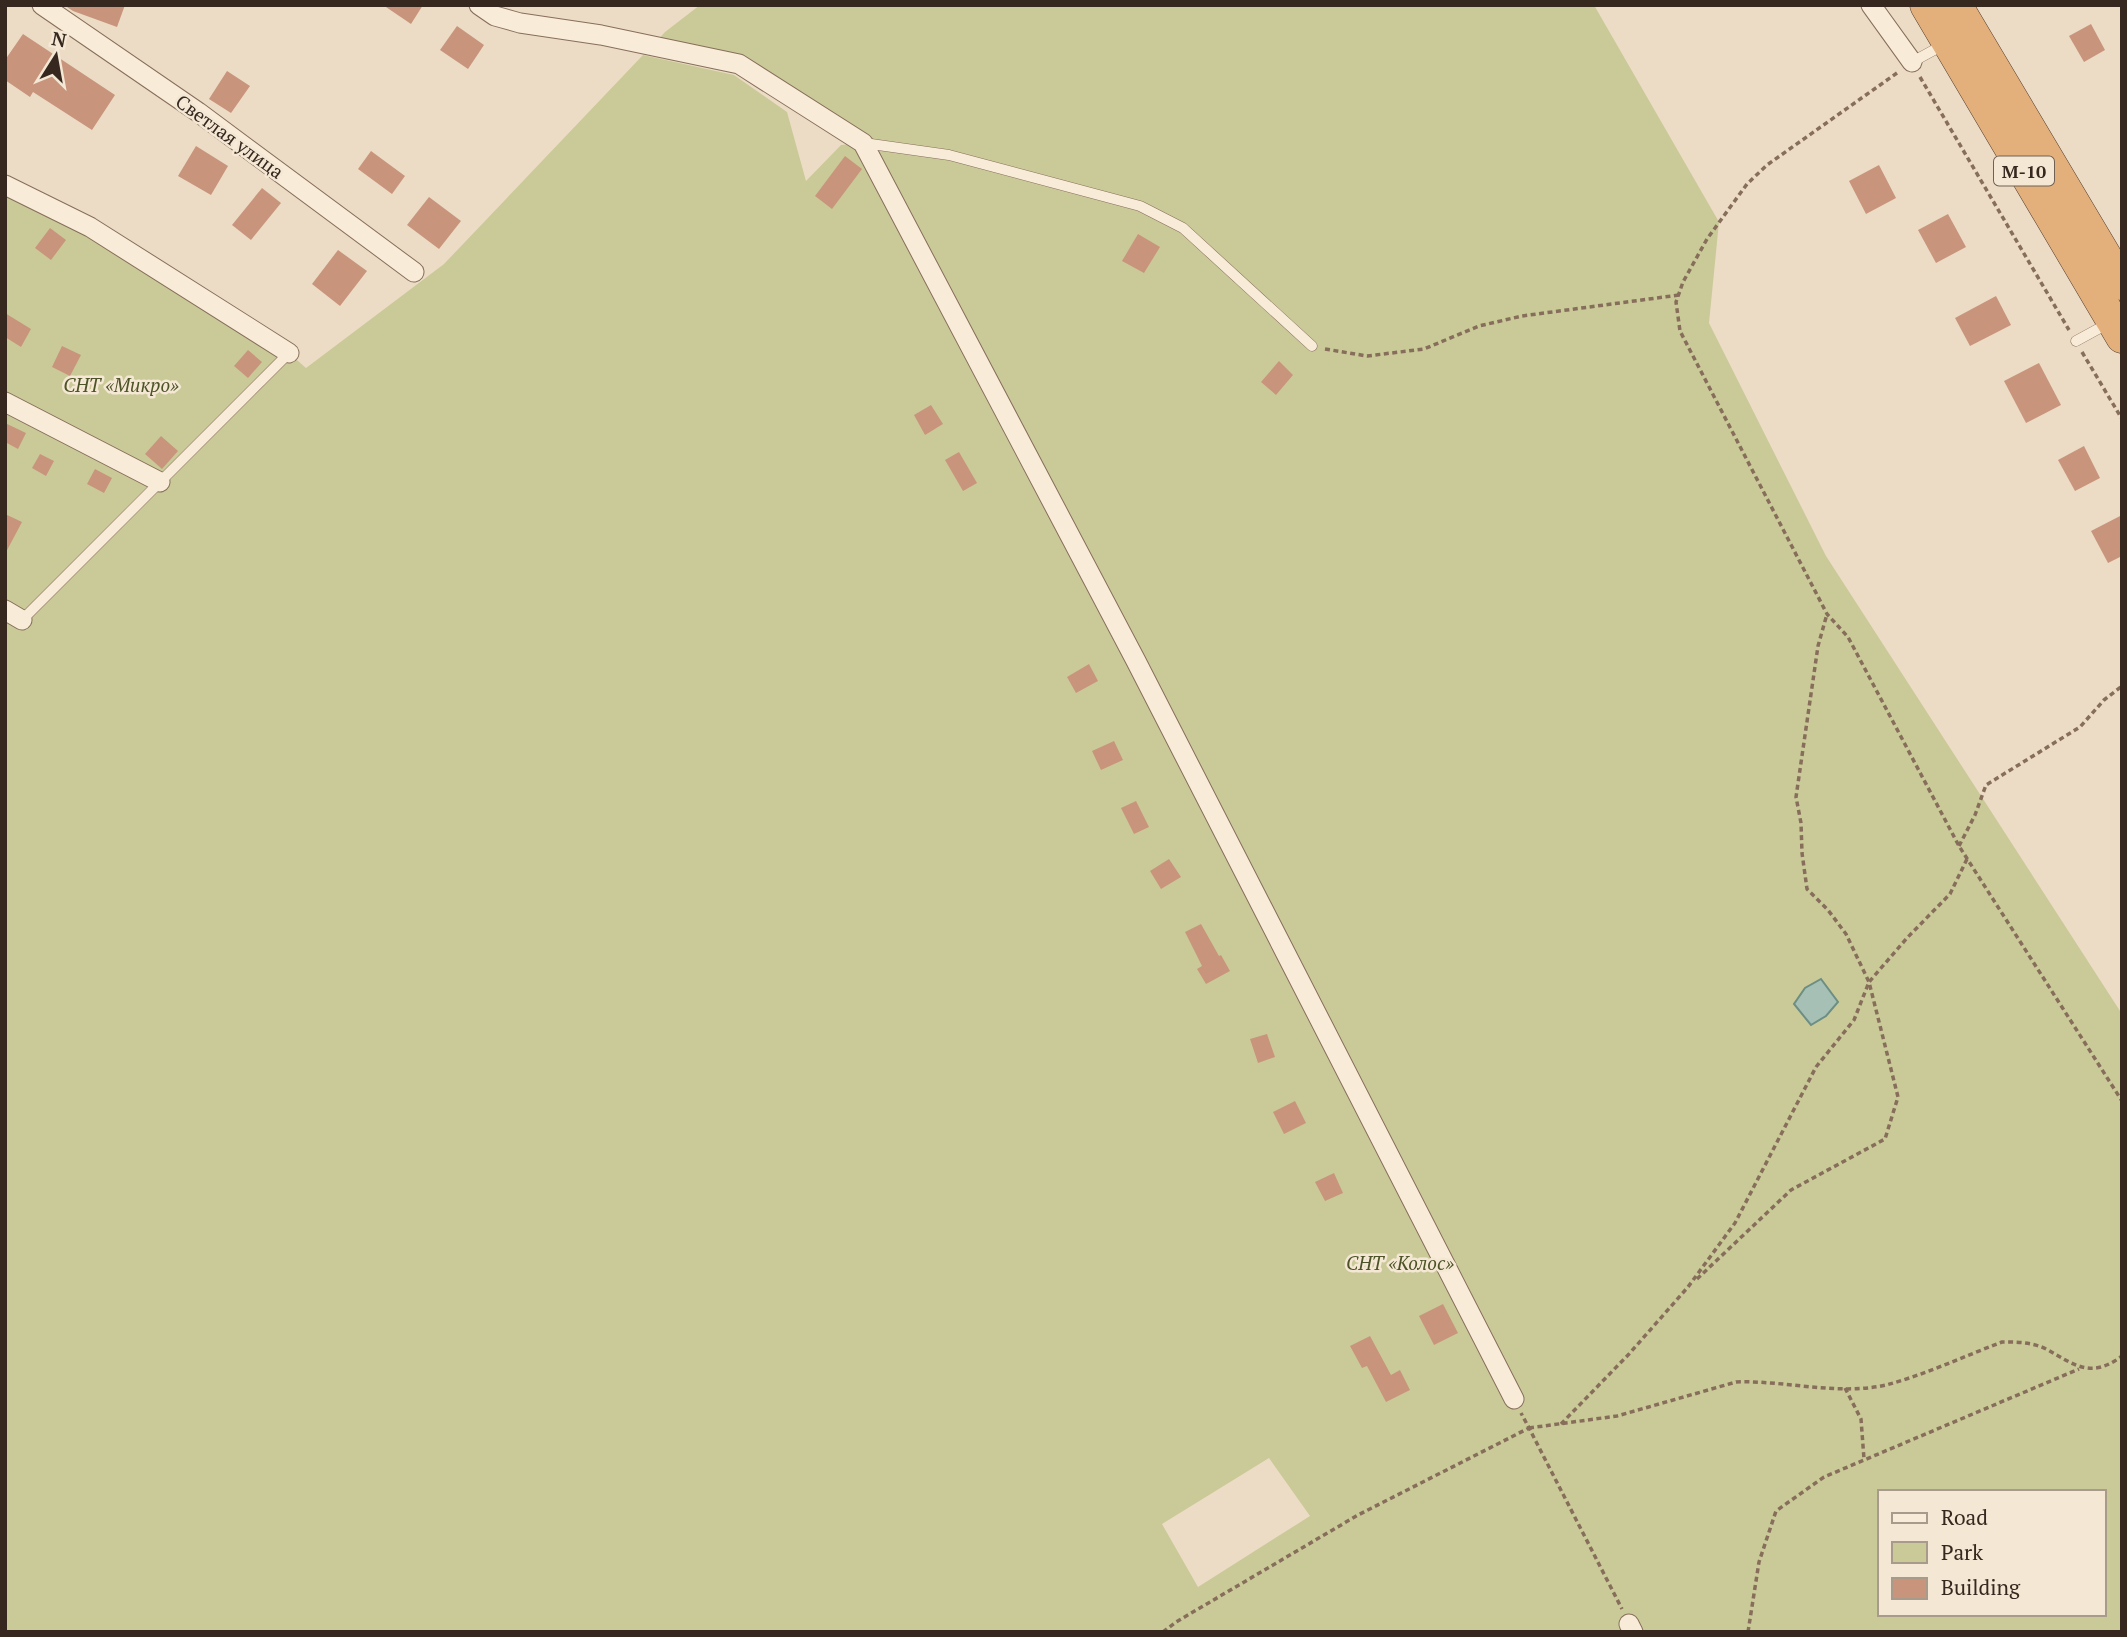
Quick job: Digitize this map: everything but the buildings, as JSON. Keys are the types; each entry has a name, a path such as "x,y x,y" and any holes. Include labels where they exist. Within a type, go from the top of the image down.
{"highway":[{"name":"М-10","path":"1926,5 2117,330"},
{"name":"М-10","path":"1956,5 2122,284"}],"street":[{"name":"Светлая улица","path":"42,5 198,112 414,272"},
{"path":"479,5 495,16 520,23 601,35 739,64 863,143 1136,661 1516,1404"},
{"path":"1871,5 1912,62"},
{"path":"5,185 90,227 289,353"},
{"path":"5,402 160,482"}],"lane":[{"path":"1912,62 1948,43"},
{"path":"863,143 949,155 1140,206 1182,228 1312,346"},
{"path":"2076,341 2117,330"},
{"path":"14,615 160,482 289,353"}],"path":[{"path":"2122,419 1912,62 1766,164 1747,184 1707,239 1683,282 1676,302 1680,331 1827,614 1848,637 1959,846 2122,1101"},
{"path":"1312,346 1367,356 1424,349 1479,326 1522,316 1679,295"},
{"path":"1688,1287 1791,1190 1885,1139 1898,1097 1868,982 1846,934 1828,910 1807,889 1796,797 1818,646 1827,614"},
{"path":"1959,846 1986,785 2080,727 2104,700 2122,686"},
{"path":"1561,1424 1629,1354 1688,1287 1735,1223 1816,1067 1854,1020 1868,982 1950,894 1967,859"},
{"path":"1163,1632 1358,1515 1529,1428 1618,1416 1736,1382 1845,1388 1885,1385 2002,1342 2021,1341 2044,1348 2081,1368"},
{"path":"1748,1632 1759,1562 1776,1511 1824,1477 2081,1368 2099,1367 2122,1356"},
{"path":"1845,1388 1861,1419 1864,1460"},
{"path":"1516,1404 1631,1628"}],"green space":[{"path":"700,5 1594,5 1719,222 1709,323 1826,556 2122,1014 2122,1632 5,1632 5,185 289,353 306,368 444,264 643,55 734,75 787,112 806,181 841,145 862,143 739,64 652,46 665,32","holes":["1269,1458 1310,1516 1198,1587 1162,1524"]}],"shaded area":[{"path":"1821,979 1838,1002 1826,1016 1811,1025 1794,1004 1805,988"}],"park label":[{"name":"СНТ «Микро»","path":"121,384"},
{"name":"СНТ «Колос»","path":"1400,1262"}]}
